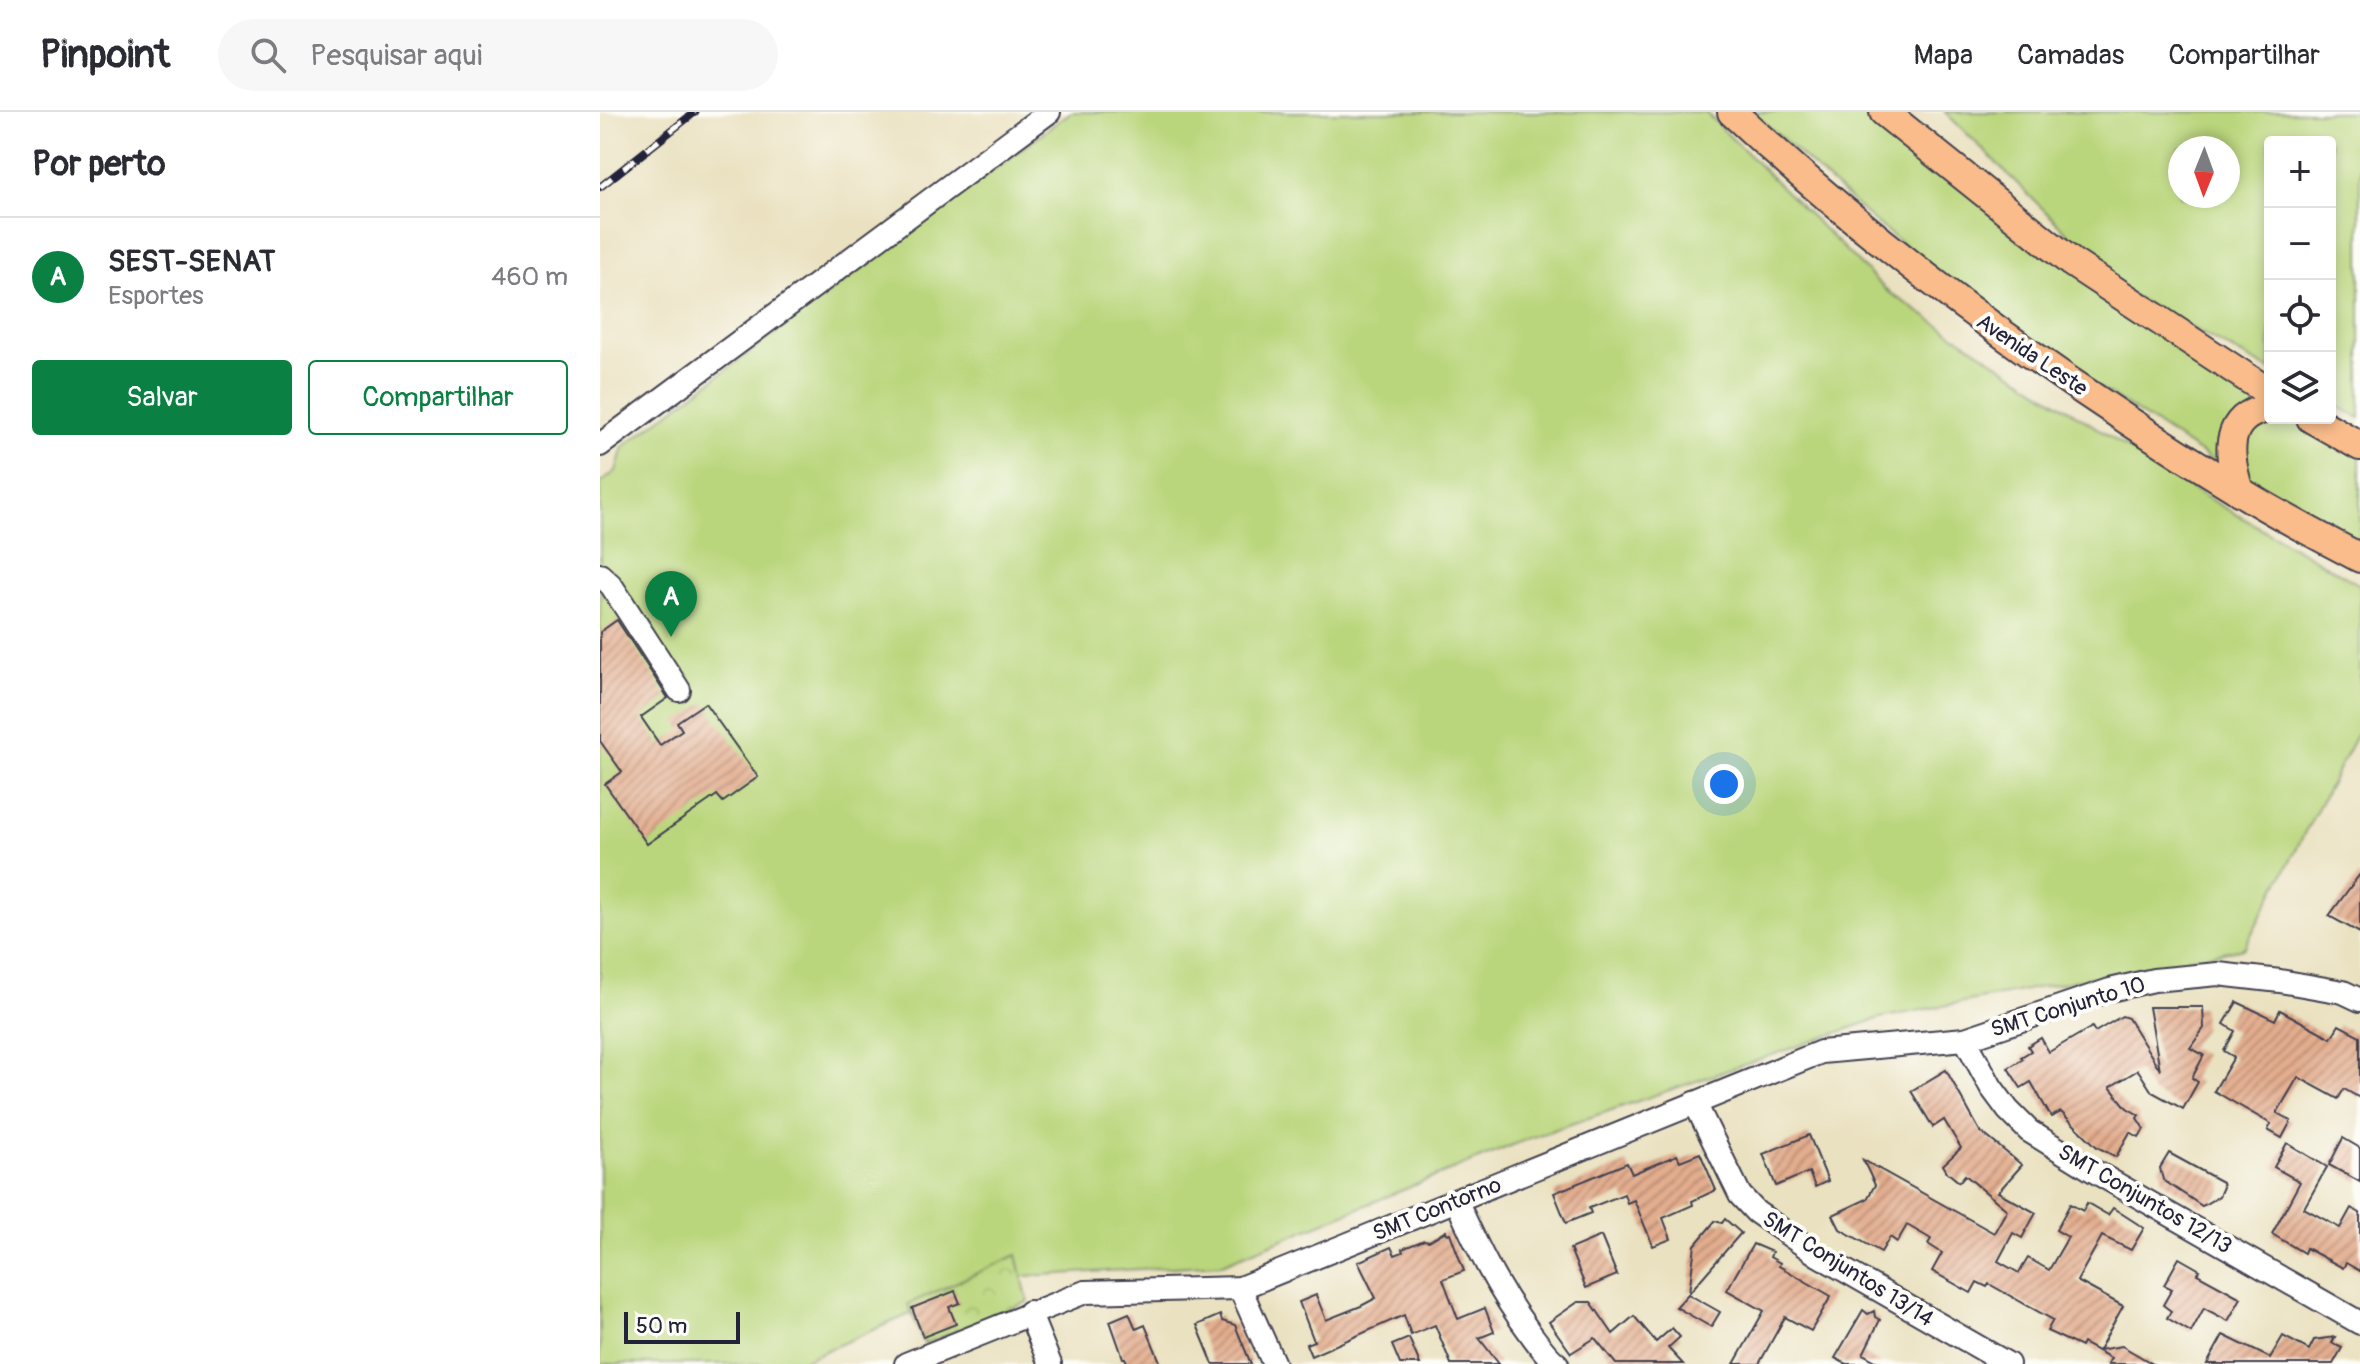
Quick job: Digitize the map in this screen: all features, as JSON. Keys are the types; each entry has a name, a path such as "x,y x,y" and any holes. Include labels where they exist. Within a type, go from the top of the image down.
{"main road":[{"name":"Avenida Leste","path":"1732,112 1794,170 1941,291 2017,347 2239,491 2360,558"},
{"path":"1884,112 2071,262 2264,389"},
{"path":"2239,491 2230,452 2232,434 2244,419 2264,409"},
{"path":"2322,424 2360,446"}],"street":[{"path":"600,445 1049,112"},
{"path":"600,575 611,585 679,690"},
{"name":"SMT Conjunto 10","path":"1965,1039 2110,990 2154,980 2218,974 2343,992 2360,1000"},
{"name":"SMT Contorno","path":"906,1364 1085,1292 1240,1288 1821,1052 1965,1039"},
{"name":"SMT Conjuntos 12/13","path":"1965,1039 1991,1087 2029,1131 2104,1178 2360,1323"},
{"name":"SMT Conjuntos 13/14","path":"1695,1103 1740,1195 1756,1212 1818,1255 2008,1364"},
{"path":"1457,1202 1483,1260 1517,1315 1548,1357 1557,1364"},
{"path":"1240,1288 1274,1364"},
{"path":"1029,1312 1050,1364"}],"green space":[{"path":"1071,112 1705,112 1887,291 2178,481 2360,585 2360,728 2244,948 1880,1018 1530,1138 1222,1264 993,1278 795,1364 600,1364 600,483 616,471 623,447"},
{"path":"1753,112 1869,112 1919,157 2264,400 2264,408 2239,423 2224,468 2027,341 1871,219"},
{"path":"1945,112 2360,112 2360,418 2336,405 2336,136 2264,136 2264,367 2130,295"},
{"path":"2264,419 2264,424 2302,424 2360,456 2360,550 2237,487 2240,424"},
{"path":"1017,1255 1028,1302 924,1344 908,1304"}],"building":[{"path":"617,620 668,698 641,717 660,745 682,730 677,722 705,703 758,777 723,802 717,795 647,844 605,784 622,772 600,741 600,632"},
{"path":"2360,874 2360,933 2329,916"},
{"path":"2237,1002 2275,1020 2280,1010 2331,1038 2339,1025 2360,1036 2360,1098 2344,1089 2338,1099 2298,1077 2277,1113 2291,1121 2282,1138 2268,1130 2271,1124 2214,1091 2234,1057 2224,1051 2235,1031 2224,1024"},
{"path":"2149,1007 2203,1007 2204,1028 2190,1048 2204,1055 2192,1078 2198,1082 2183,1109 2152,1092 2138,1070 2110,1087 2127,1108 2139,1115 2137,1118 2144,1129 2139,1137 2130,1132 2116,1157 2097,1147 2061,1112 2051,1117 2031,1082 2021,1088 2008,1068 2023,1059 2021,1057 2031,1051 2028,1046 2041,1038 2049,1052 2092,1027 2095,1032 2122,1016 2128,1018 2160,1070"},
{"path":"1946,1070 1980,1131 2022,1165 1998,1192 2036,1213 2022,1238 2013,1233 1998,1261 2019,1273 2028,1258 2049,1270 2068,1237 2056,1230 2070,1204 2083,1211 2087,1203 2108,1215 2113,1208 2144,1228 2131,1250 2102,1236 2077,1281 2123,1306 2099,1350 2122,1346 2153,1364 2108,1364 2111,1358 2083,1343 2081,1347 2047,1331 2053,1320 1989,1284 1987,1287 1977,1282 1971,1293 1932,1271 1942,1253 1928,1244 1931,1239 1907,1225 1897,1242 1890,1237 1881,1252 1840,1229 1833,1215 1867,1199 1875,1185 1863,1160 1994,1233 2007,1210 1965,1175 1959,1182 1947,1172 1943,1165 1961,1148 1944,1120 1933,1127 1911,1091"},
{"path":"1809,1135 1828,1181 1815,1187 1809,1172 1776,1186 1763,1154"},
{"path":"2343,1138 2360,1148 2360,1182 2329,1165"},
{"path":"2287,1143 2327,1167 2304,1208 2340,1228 2351,1208 2360,1213 2360,1271 2346,1263 2343,1268 2306,1248 2304,1253 2272,1234 2300,1182 2274,1167"},
{"path":"1700,1153 1716,1190 1692,1201 1693,1205 1663,1218 1671,1239 1653,1246 1634,1200 1627,1203 1624,1194 1589,1208 1591,1213 1566,1223 1554,1193 1627,1163 1632,1174 1677,1155 1680,1161"},
{"path":"2169,1153 2222,1182 2219,1196 2202,1206 2163,1180 2160,1168"},
{"path":"1725,1219 1741,1233 1689,1293 1695,1245 1715,1221 1722,1223"},
{"path":"1446,1231 1450,1233 1464,1271 1443,1279 1458,1319 1485,1308 1494,1332 1479,1338 1499,1364 1451,1364 1435,1325 1411,1335 1404,1315 1311,1356 1306,1344 1314,1341 1299,1302 1316,1295 1326,1320 1361,1306 1376,1298 1358,1262 1391,1247 1395,1255 1403,1252 1402,1249 1429,1241"},
{"path":"1601,1236 1617,1275 1586,1288 1570,1249"},
{"path":"1753,1244 1772,1252 1770,1257 1780,1263 1779,1266 1831,1296 1811,1331 1785,1317 1759,1364 1734,1364 1764,1311 1727,1290"},
{"path":"2179,1258 2200,1270 2197,1274 2241,1298 2228,1321 2204,1308 2191,1332 2167,1318 2171,1311 2163,1305 2172,1289 2164,1285"},
{"path":"955,1291 960,1303 949,1307 956,1324 923,1337 912,1308"},
{"path":"1688,1294 1720,1312 1711,1327 1676,1307"},
{"path":"1578,1302 1591,1302 1613,1334 1634,1316 1656,1342 1672,1328 1680,1337 1668,1348 1683,1364 1616,1364 1595,1338 1571,1353 1549,1322"},
{"path":"1863,1310 1868,1314 1874,1311 1875,1317 1880,1320 1863,1354 1881,1364 1846,1364 1835,1358"},
{"path":"1129,1313 1136,1329 1145,1325 1161,1364 1128,1364 1123,1358 1110,1321"},
{"path":"1220,1315 1222,1321 1235,1325 1251,1364 1213,1364 1197,1325"},
{"path":"2223,1335 2270,1358 2283,1336 2309,1350 2314,1340 2335,1337 2332,1343 2342,1348 2333,1364 2207,1364"},
{"path":"1409,1338 1420,1364 1400,1364 1392,1345"}],"railway":[{"path":"600,187 695,112"}],"place":[{"name":"SEST-SENAT","path":"671,637"}]}
